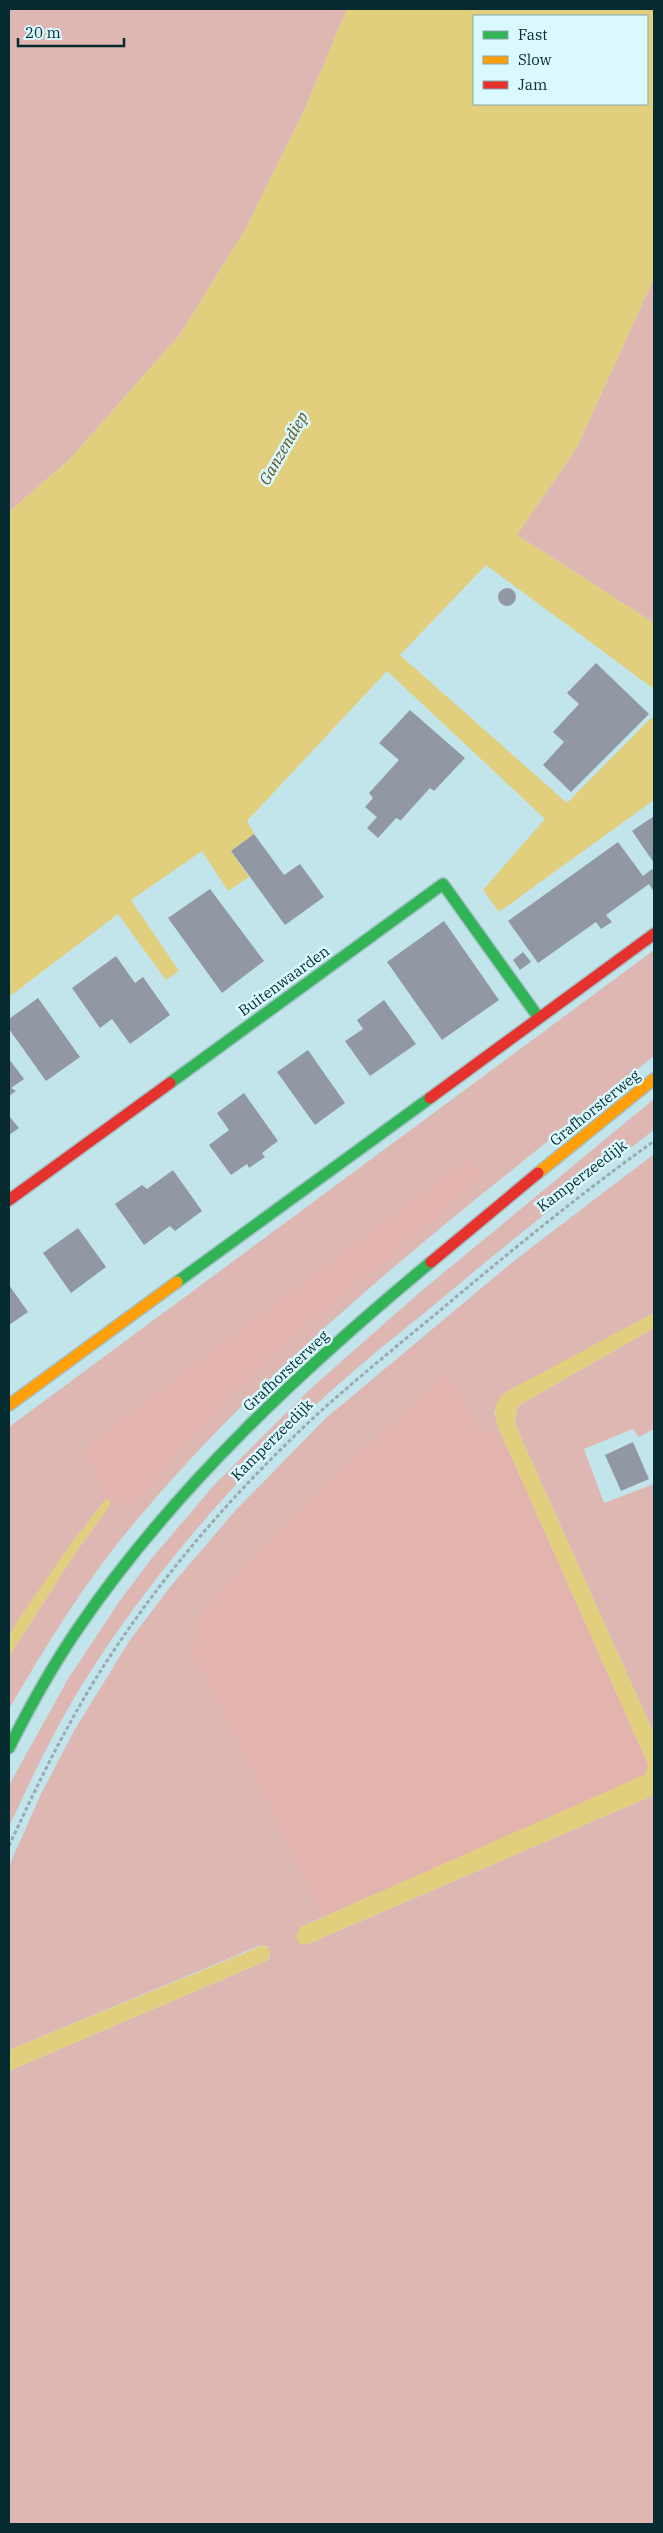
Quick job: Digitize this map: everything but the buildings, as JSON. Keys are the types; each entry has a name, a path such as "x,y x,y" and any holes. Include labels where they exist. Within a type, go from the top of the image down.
{"street":[{"name":"Buitenwaarden","path":"9,1200 443,884 539,1018"},
{"path":"9,1405 654,934"},
{"name":"Grafhorsterweg","path":"9,1748 56,1665 89,1612 145,1539 190,1486 236,1438 288,1388 403,1285 654,1079"}],"path":[{"name":"Kamperzeedijk","path":"9,1846 50,1759 102,1668 155,1595 229,1505 320,1412 354,1382 543,1224 654,1141"}],"shaded area":[{"path":"9,9 347,9 304,111 246,228 181,333 70,459 9,512"},
{"path":"654,278 654,623 517,535 577,447"},
{"path":"654,950 654,1056 383,1276 254,1393 194,1456 118,1543 68,1612 9,1709 9,1656 76,1552 110,1505 110,1500 130,1508 223,1404 271,1357 485,1176 468,1157 83,1448 106,1499 68,1548 9,1635 9,1427"},
{"path":"654,1099 654,1130 523,1232 361,1365 280,1439 215,1508 155,1581 87,1677 51,1740 9,1827 9,1785 68,1679 121,1599 152,1558 215,1484 309,1390 419,1293"},
{"path":"654,1154 654,1313 567,1360 494,1412 500,1431 478,1428 476,1426 196,1620 196,1641 187,1654 199,1667 323,1917 301,1927 297,1934 300,1944 308,1944 654,1795 654,2524 9,2524 9,2071 268,1960 270,1957 267,1946 259,1946 9,2050 9,1866 41,1794 75,1729 130,1640 170,1587 235,1511 326,1418 515,1260"},
{"path":"468,1157 485,1176 271,1357 223,1404 130,1508 106,1499 83,1448"},
{"path":"654,1328 654,1429 639,1437 633,1429 584,1449 604,1503 654,1484 654,1734 515,1424 517,1408 521,1404"},
{"path":"449,1376 478,1428 500,1431 648,1764 648,1770 642,1778 323,1917 199,1667 187,1654 196,1641 196,1620 225,1587 285,1525 348,1465 444,1377"}],"water":[{"name":"Ganzendiep","path":"347,9 654,9 654,278 577,447 517,535 654,623 654,689 486,565 400,655 567,803 654,715 654,800 499,912 483,890 545,819 387,671 247,821 254,834 231,851 249,877 228,891 202,851 131,900 179,971 166,980 118,914 9,997 9,512 70,459 181,333 246,228 304,111"},
{"path":"654,1313 654,1328 521,1404 517,1408 515,1424 654,1734 654,1795 308,1944 300,1944 297,1936 301,1927 646,1774 648,1764 500,1431 495,1411 497,1402 504,1393"},
{"path":"106,1499 110,1500 110,1505 76,1552 9,1656 9,1635 68,1548"},
{"path":"264,1945 270,1951 268,1960 9,2071 9,2050"}],"traffic: fast":[{"path":"170,1083 443,884 539,1018"},
{"path":"177,1282 430,1098"},
{"path":"9,1748 42,1686 69,1641 116,1576 156,1526 242,1432 335,1345 431,1262"}],"traffic: slow":[{"path":"538,1173 654,1079"},
{"path":"9,1405 177,1282"}],"traffic: jam":[{"path":"430,1098 654,934"},
{"path":"9,1200 170,1083"},
{"path":"431,1262 538,1173"}]}
